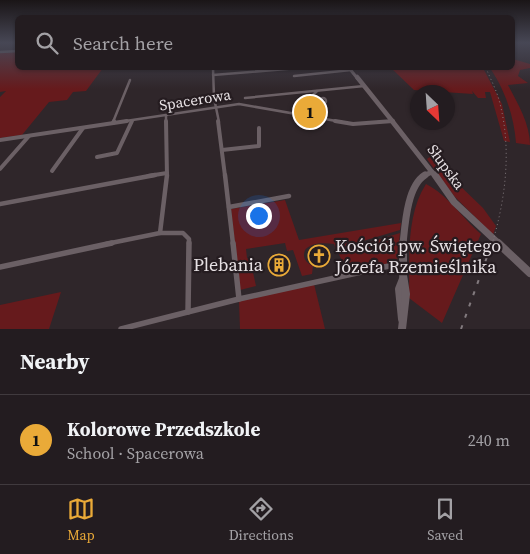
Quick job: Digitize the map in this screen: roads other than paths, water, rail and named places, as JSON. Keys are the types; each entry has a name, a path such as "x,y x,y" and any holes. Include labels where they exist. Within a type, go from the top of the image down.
{"main road":[{"name":"Słupska","path":"351,70 393,121 460,209 530,273"},
{"path":"402,326 406,303 403,276 404,234 413,192 424,175 432,172"}],"street":[{"path":"213,70 239,299"},
{"path":"213,75 274,70"},
{"path":"294,76 342,70"},
{"path":"114,123 130,80"},
{"path":"245,98 364,86"},
{"path":"320,90 313,94 315,98 320,100"},
{"name":"Spacerowa","path":"0,140 216,107 247,105 353,124 393,121"},
{"path":"160,233 167,173 166,116"},
{"path":"97,157 117,153 132,121"},
{"path":"52,171 84,128"},
{"path":"222,150 258,146 259,128"},
{"path":"0,169 29,136"},
{"path":"0,204 167,173"},
{"path":"228,207 289,196"},
{"path":"0,267 160,233 183,233 189,239 188,312"},
{"path":"121,329 239,299 398,264 404,265"}],"railway":[{"path":"487,70 499,100 503,118 506,154 504,191 492,244"},
{"path":"461,329 492,243"}],"place":[{"name":"Kolorowe Przedszkole","path":"310,112"},
{"name":"Kościół pw. Świętego Józefa Rzemieślnika","path":"319,256"},
{"name":"Plebania","path":"279,265"}]}
